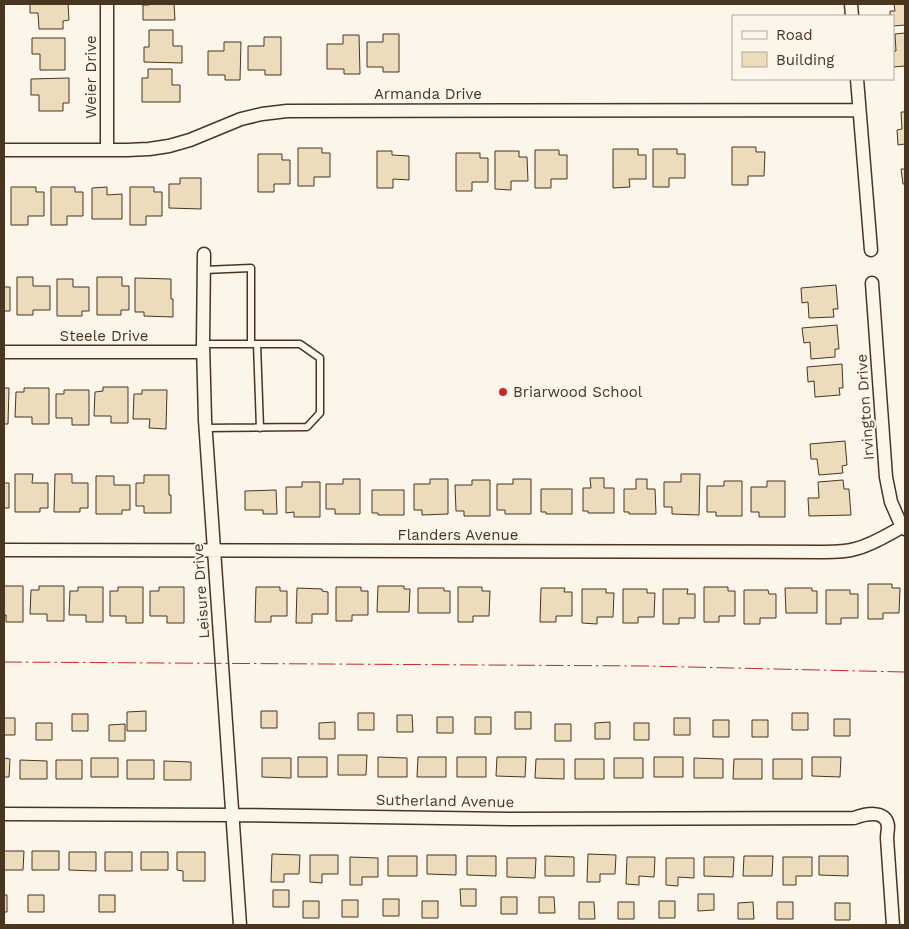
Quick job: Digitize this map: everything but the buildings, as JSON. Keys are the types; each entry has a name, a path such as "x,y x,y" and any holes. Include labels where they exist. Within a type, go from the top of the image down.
{"street":[{"name":"Weier Drive","path":"107,4 107,150"},
{"path":"857,80 872,250"},
{"name":"Armanda Drive","path":"4,150 149,149 170,146 190,140 242,119 287,111 859,110"},
{"name":"Leisure Drive","path":"204,254 203,348 206,428 240,925"},
{"name":"Irvington Drive","path":"872,283 886,477 891,502 904,528"},
{"name":"Steele Drive","path":"4,352 203,348"},
{"name":"Flanders Avenue","path":"4,550 824,552 856,549 904,528"},
{"name":"Sutherland Avenue","path":"4,814 550,818 854,818 876,814 883,817 888,824 887,838 893,925"}],"lane":[{"path":"204,270 251,268 260,428"},
{"path":"203,348 254,344 300,344 320,358 320,413 307,427 206,428"}],"power":[{"path":"4,662 646,666 905,672"}],"place":[{"name":"Briarwood School","path":"503,392"}]}
